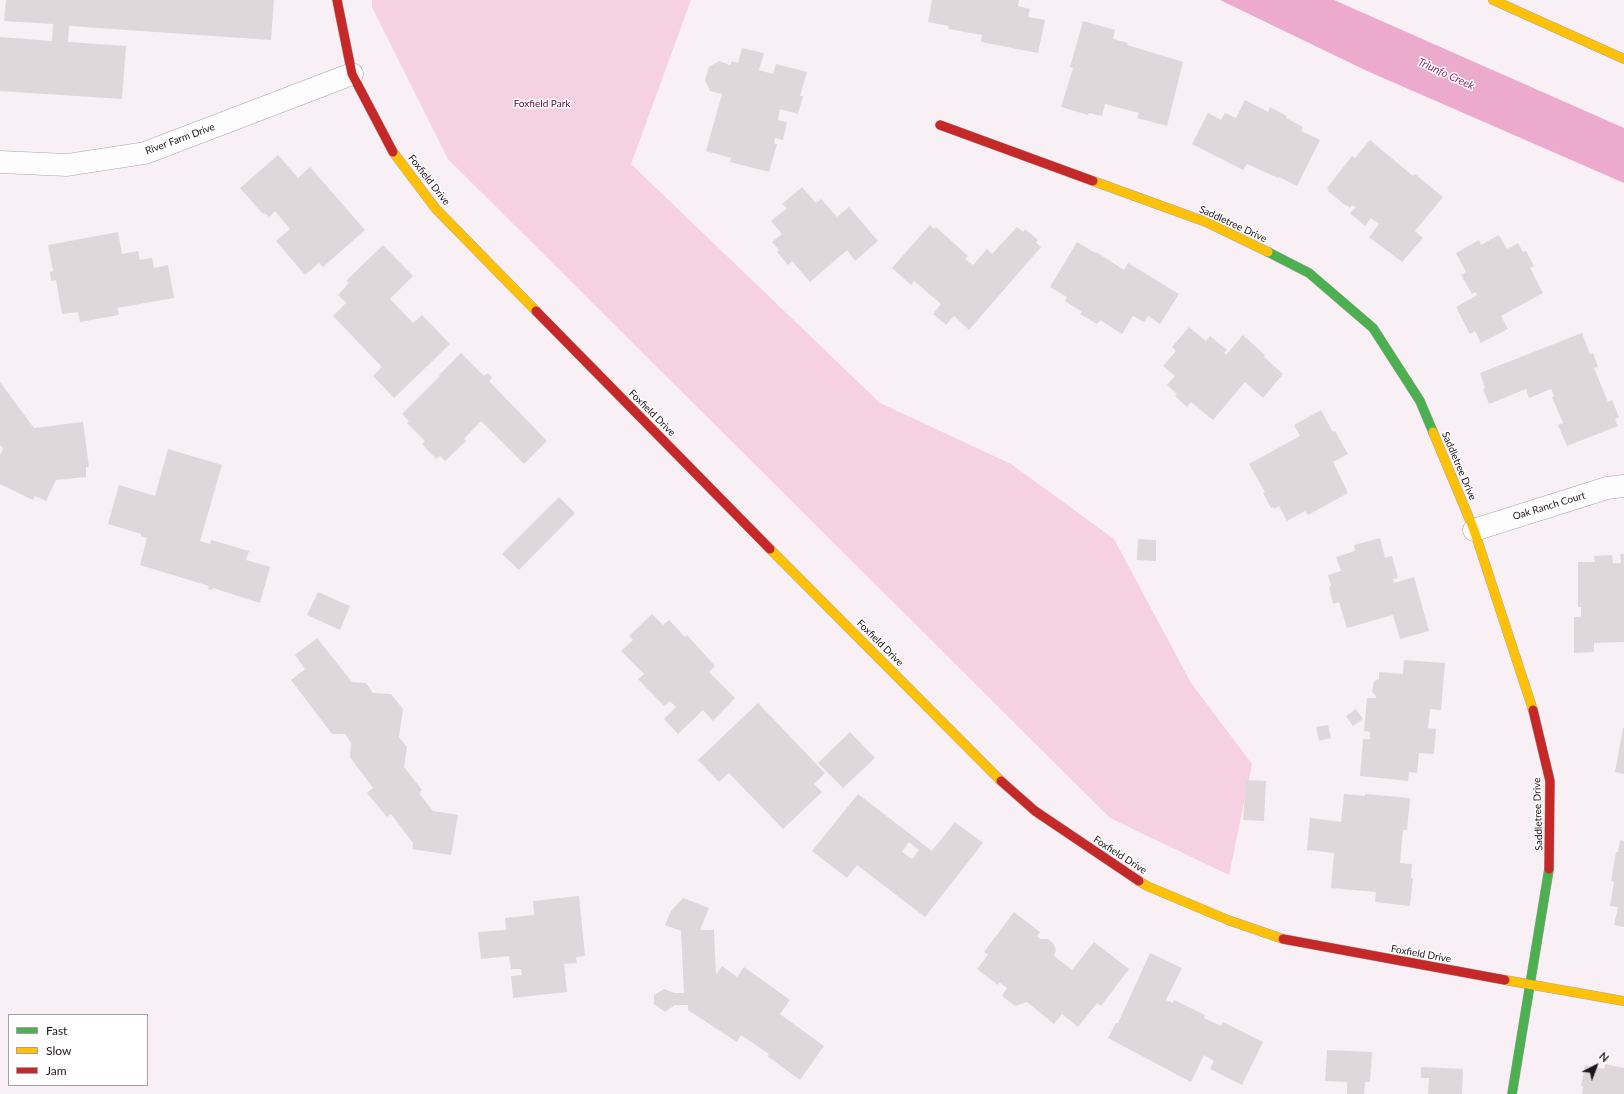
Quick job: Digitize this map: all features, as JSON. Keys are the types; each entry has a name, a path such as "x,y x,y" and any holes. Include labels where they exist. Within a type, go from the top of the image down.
{"street":[{"name":"Foxfield Drive","path":"337,0 352,74 390,148 436,209 738,517 1009,789 1035,811 1147,886 1228,920 1286,940 1624,1001"},
{"path":"1493,0 1624,59"},
{"name":"River Farm Drive","path":"0,162 67,165 145,153 352,74"},
{"name":"Saddletree Drive","path":"940,125 1206,222 1309,273 1373,328 1420,401 1474,530 1535,718 1550,781 1550,863 1512,1094"},
{"name":"Oak Ranch Court","path":"1474,530 1608,488 1624,486"}],"green space":[{"name":"Foxfield Park","path":"372,0 691,0 631,164 880,403 1011,464 1114,539 1191,683 1252,764 1229,875 1110,818 448,159 372,7"}],"water":[{"name":"Triunfo Creek","path":"1220,0 1334,0 1624,128 1624,183 1367,71"}],"building":[{"path":"6,0 274,0 271,40 69,26 68,42 126,46 122,99 0,91 0,37 52,41 53,24 4,21"},
{"path":"932,0 1019,0 1018,6 1030,9 1028,17 1045,20 1038,53 981,42 982,35 948,29 949,26 928,22"},
{"path":"1083,21 1115,30 1113,39 1128,43 1127,45 1183,62 1167,126 1137,118 1139,113 1105,104 1102,116 1089,113 1088,115 1061,107 1073,68 1070,67"},
{"path":"742,48 764,53 759,70 773,74 776,64 807,72 800,96 803,96 798,114 780,109 778,120 787,122 783,140 775,138 774,143 777,144 769,172 730,162 731,158 706,151 722,94 710,91 705,80 709,67 719,61 730,65 732,61 738,63"},
{"path":"1245,100 1268,112 1270,107 1287,116 1286,118 1303,127 1301,131 1320,140 1297,186 1247,164 1243,170 1192,144 1208,113 1221,120 1225,113 1236,118"},
{"path":"1370,140 1413,176 1415,174 1443,197 1415,231 1423,238 1402,262 1369,237 1379,224 1371,218 1365,226 1350,213 1356,207 1352,205 1350,208 1347,205 1346,206 1328,191 1329,190 1327,188 1352,156 1355,158"},
{"path":"278,155 298,178 310,167 365,230 323,267 319,263 305,275 276,241 290,229 275,211 269,217 264,213 263,214 240,188"},
{"path":"802,187 816,203 821,199 837,217 849,207 878,241 855,261 847,250 810,282 792,261 788,265 777,252 779,250 772,242 782,234 771,221 787,208 782,204"},
{"path":"930,225 934,229 936,227 968,256 965,259 973,265 987,249 992,254 1017,227 1023,232 1025,229 1038,240 1036,242 1041,247 969,330 954,316 946,325 933,314 941,304 914,281 911,285 892,268"},
{"path":"118,232 122,254 138,251 140,260 152,258 154,268 168,265 174,298 117,308 119,315 80,322 78,312 62,314 56,280 51,281 50,272 53,271 48,245"},
{"path":"1499,235 1507,249 1518,243 1523,252 1526,251 1534,266 1530,268 1543,293 1501,316 1508,329 1481,343 1475,331 1470,334 1456,307 1477,295 1475,292 1472,294 1461,275 1466,272 1456,253 1479,240 1481,245"},
{"path":"1077,242 1124,270 1128,263 1179,294 1160,324 1148,316 1144,322 1133,316 1122,334 1100,320 1097,324 1080,314 1082,312 1065,301 1067,297 1050,287"},
{"path":"383,245 413,276 390,299 413,323 422,315 450,344 394,398 373,376 382,367 333,316 346,303 338,295 349,283 346,281"},
{"path":"1189,327 1206,341 1210,336 1227,350 1224,353 1226,355 1243,335 1283,374 1263,398 1245,382 1213,420 1191,402 1187,407 1175,396 1177,394 1167,385 1175,376 1163,366 1176,351 1172,347"},
{"path":"1582,333 1590,354 1593,353 1598,367 1594,368 1608,402 1612,400 1619,417 1615,419 1618,426 1567,446 1558,425 1563,423 1552,397 1554,396 1551,389 1529,398 1526,389 1489,404 1483,389 1485,388 1480,373"},
{"path":"461,353 484,376 488,373 492,378 489,381 547,441 524,464 481,421 464,439 466,441 445,461 440,456 436,459 422,444 425,441 407,423 409,421 402,414"},
{"path":"0,382 34,428 83,422 89,467 86,467 86,477 56,480 46,501 35,496 33,500 0,484 0,455 3,449 0,445"},
{"path":"1321,410 1333,432 1335,431 1348,454 1333,462 1348,493 1308,515 1305,511 1287,521 1279,506 1274,509 1273,507 1271,508 1263,493 1265,492 1249,464 1300,436 1294,425"},
{"path":"168,449 222,465 200,541 210,544 211,540 249,551 246,560 270,567 260,603 213,588 212,590 208,589 209,586 140,565 147,538 141,536 141,534 108,524 119,485 155,496"},
{"path":"559,497 575,513 519,570 502,554"},
{"path":"1380,538 1385,558 1392,556 1398,578 1393,579 1394,583 1414,577 1429,631 1400,639 1393,615 1347,628 1339,602 1333,604 1328,575 1341,571 1336,557 1355,551 1354,545"},
{"path":"1138,539 1156,540 1156,561 1137,560"},
{"path":"1620,554 1624,554 1624,642 1594,643 1594,652 1574,653 1574,617 1581,617 1581,607 1578,607 1578,562 1595,562 1594,556 1612,555 1613,563 1621,563"},
{"path":"318,592 350,606 340,630 307,615"},
{"path":"652,614 663,625 669,620 685,637 687,635 715,666 709,672 735,698 713,721 703,710 678,734 664,719 676,707 670,701 664,706 638,679 644,674 621,651 633,640 629,636"},
{"path":"317,638 352,682 366,683 373,693 391,694 403,709 399,737 407,747 404,767 422,790 419,793 433,811 458,815 451,855 412,849 413,843 391,814 387,817 367,793 373,788 350,757 351,743 345,734 332,734 291,680 305,669 295,655"},
{"path":"1404,660 1445,663 1441,710 1430,709 1428,728 1436,729 1434,754 1419,753 1417,773 1409,772 1408,781 1360,776 1363,739 1370,739 1370,732 1364,731 1367,698 1376,698 1372,692 1374,681 1379,679 1379,672 1403,674"},
{"path":"758,703 825,773 814,784 822,792 783,829 729,773 719,782 698,760"},
{"path":"1356,709 1363,719 1353,726 1346,716"},
{"path":"1328,725 1331,738 1319,741 1316,727"},
{"path":"1624,728 1624,774 1615,772"},
{"path":"850,732 875,758 843,788 818,763"},
{"path":"1246,780 1266,781 1264,821 1243,820"},
{"path":"858,794 932,851 955,822 983,843 925,917 857,865 847,878 812,851","holes":["909,842 919,850 912,859 902,852"]},
{"path":"1344,794 1365,796 1365,794 1410,798 1407,830 1403,830 1400,863 1412,864 1411,878 1413,878 1410,906 1375,902 1376,892 1331,888 1334,853 1307,850 1310,818 1341,822"},
{"path":"1620,840 1624,841 1624,927 1614,925 1618,907 1610,906 1614,882 1611,881 1616,852 1618,852"},
{"path":"579,896 585,956 576,957 577,963 564,964 567,992 513,998 511,976 522,975 521,969 511,969 509,956 481,959 478,932 506,930 505,918 534,915 533,901"},
{"path":"683,898 709,908 700,930 714,930 716,975 722,966 737,977 744,967 790,1000 780,1014 824,1046 800,1080 767,1056 769,1054 741,1035 737,1042 688,1010 688,1005 675,1005 665,1012 654,1004 654,995 664,989 674,993 684,993 681,931 665,925 671,911"},
{"path":"1014,912 1040,932 1037,936 1041,939 1048,939 1053,943 1056,950 1054,956 1072,970 1094,942 1129,969 1101,1006 1097,1003 1078,1027 1062,1014 1054,1024 1027,1002 1015,1006 1002,996 1007,988 999,982 998,985 977,969 988,955 984,952"},
{"path":"1150,953 1182,968 1166,1000 1173,1003 1174,1000 1205,1015 1204,1018 1221,1026 1223,1022 1263,1042 1242,1085 1210,1069 1214,1061 1204,1055 1191,1082 1108,1038 1116,1023 1118,1023"},
{"path":"1327,1050 1372,1052 1370,1082 1365,1082 1364,1094 1347,1094 1347,1082 1325,1081"},
{"path":"1605,1064 1624,1068 1624,1094 1582,1094 1583,1087 1581,1086 1585,1065 1604,1069"},
{"path":"1421,1067 1463,1069 1462,1094 1428,1094 1429,1078 1421,1078"}],"traffic: fast":[{"path":"1268,252 1309,273 1373,328 1420,401 1433,432"},
{"path":"1512,1094 1549,869"}],"traffic: slow":[{"path":"1493,0 1624,59"},
{"path":"393,152 436,209 536,311"},
{"path":"1093,181 1206,222 1268,252"},
{"path":"1433,432 1474,530 1533,710"},
{"path":"770,549 1001,781"},
{"path":"1139,881 1147,886 1228,920 1283,939"},
{"path":"1505,980 1624,1001"}],"traffic: jam":[{"path":"337,0 352,74 393,152"},
{"path":"940,125 1093,181"},
{"path":"536,311 770,549"},
{"path":"1533,710 1550,781 1549,869"},
{"path":"1001,781 1035,811 1139,881"},
{"path":"1283,939 1505,980"}]}
